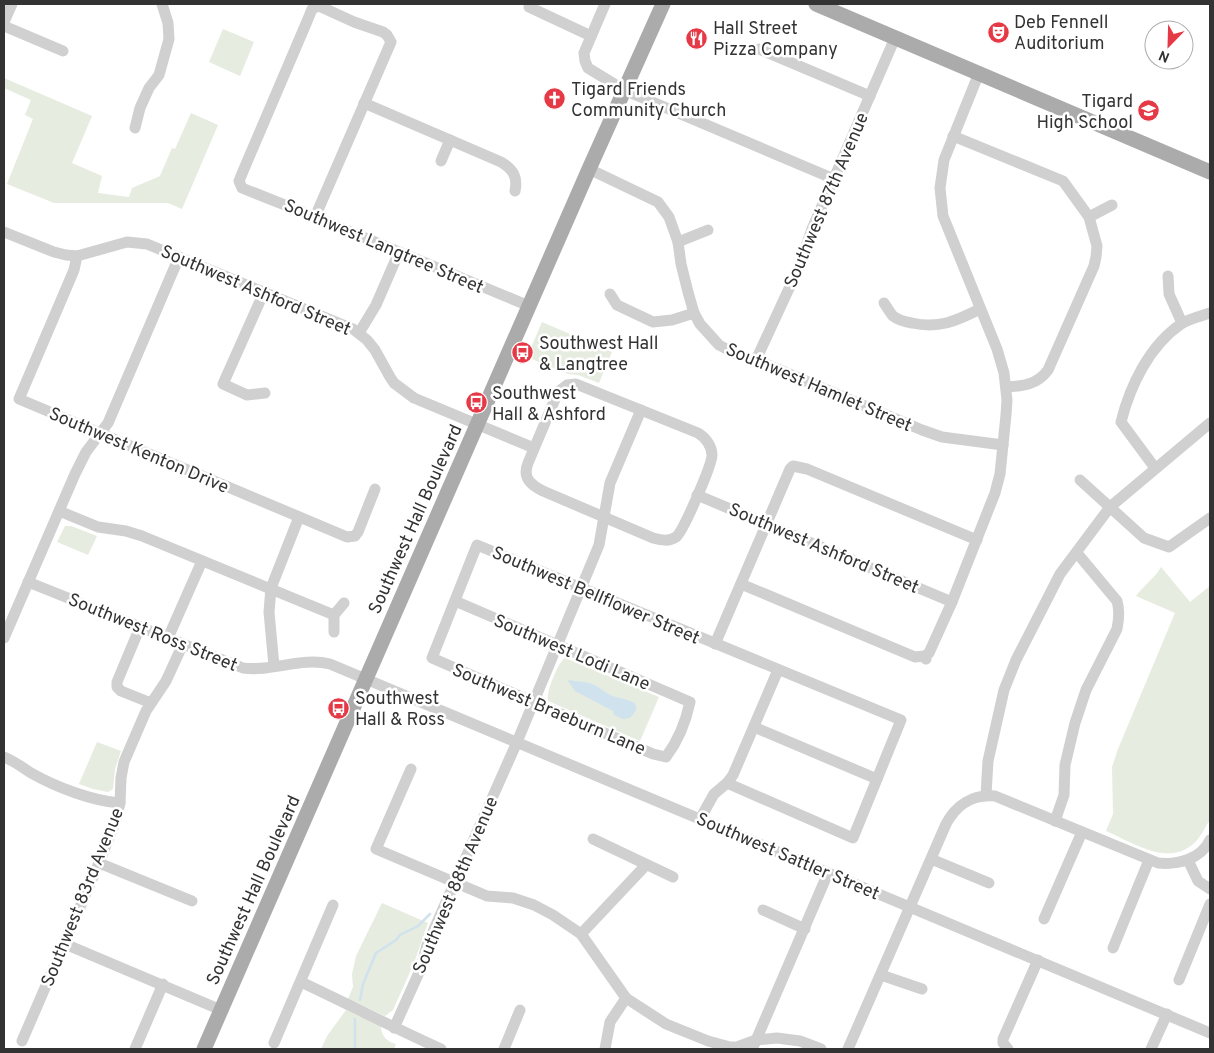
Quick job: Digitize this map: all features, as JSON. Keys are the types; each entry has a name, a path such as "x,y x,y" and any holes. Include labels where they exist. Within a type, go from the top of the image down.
{"main road":[{"name":"Southwest Hall Boulevard","path":"204,1049 663,4"},
{"path":"816,4 1210,172"}],"street":[{"path":"12,4 4,24 63,51"},
{"path":"135,128 143,101 149,88 159,75 169,39 168,23 162,4"},
{"path":"605,4 584,54 588,68 624,90 834,179"},
{"name":"Southwest Langtree Street","path":"342,9 315,7 310,12 241,176 240,185 246,190 529,306"},
{"path":"529,7 591,36"},
{"path":"315,217 385,54 390,47 390,38 383,32 354,22 342,9"},
{"name":"Southwest 87th Avenue","path":"756,360 798,269 809,236 895,38"},
{"path":"758,49 870,96"},
{"path":"742,584 915,657 925,658 932,647 952,602 998,484 1003,445 1006,387 1003,364 943,216 940,198 940,179 944,160 978,73"},
{"path":"364,104 507,166 514,174 515,191"},
{"path":"953,136 1063,181 1089,218 1097,246 1094,266 1048,370 1032,384 1006,387"},
{"path":"441,161 450,140"},
{"name":"Southwest Hamlet Street","path":"589,169 658,202 670,217 678,242 681,264 694,313 700,324 719,345 736,354 756,360 922,430 942,437 1003,445"},
{"path":"1089,218 1112,205"},
{"path":"678,242 708,230"},
{"name":"Southwest Ashford Street","path":"4,232 54,252 77,256 127,242 147,244 179,256 359,333 375,350 390,378 406,393 534,448"},
{"path":"359,333 376,304 399,252"},
{"name":"Southwest Kenton Drive","path":"77,256 74,270 19,399 351,538 358,532 375,489"},
{"path":"4,636 86,452 108,423 179,256"},
{"path":"1168,276 1169,294 1182,323"},
{"path":"264,292 223,384 247,395 265,393"},
{"path":"610,294 617,305 653,322 672,320 694,313"},
{"path":"884,303 893,316 906,322 921,325 944,325 980,309"},
{"path":"1155,468 1122,422 1126,403 1145,364 1158,343 1182,323 1210,313"},
{"path":"576,384 698,433 708,442 712,455 698,495 679,534 668,540 653,538 543,491 531,484 525,474 534,448 558,392 567,385 576,384"},
{"name":"Southwest 88th Avenue","path":"394,1028 421,968 426,945 517,742 532,702 558,646 599,545 610,482 641,410"},
{"path":"986,795 988,761 1004,690 1016,660 1060,574 1110,507 1210,423"},
{"path":"716,644 790,469 793,466 807,470 976,540"},
{"path":"1080,480 1144,538 1169,547 1210,518"},
{"name":"Southwest Ashford Street","path":"698,495 952,602"},
{"path":"59,511 98,527 126,531 142,536 334,615"},
{"path":"274,666 268,612 271,588 299,517"},
{"name":"Southwest Bellflower Street","path":"454,601 477,545 778,670"},
{"path":"1056,821 1064,795 1065,765 1075,723 1086,690 1117,629 1119,620 1117,601 1077,552"},
{"path":"168,638 202,561"},
{"name":"Southwest Ross Street","path":"28,582 242,668 263,668 303,662 322,662 366,678"},
{"name":"Southwest Lodi Lane","path":"454,601 690,702 673,748 666,756"},
{"name":"Southwest Braeburn Lane","path":"454,601 432,658 653,754 666,756"},
{"path":"334,632 334,615 344,603"},
{"path":"140,627 117,682 117,687 121,691 151,703"},
{"name":"Southwest 83rd Avenue","path":"22,1041 65,944 116,820 120,803 122,770 146,711 166,681 183,644"},
{"path":"700,819 714,794 733,775 778,670 901,720 853,838 727,783"},
{"name":"Southwest Sattler Street","path":"366,678 1210,1033"},
{"path":"754,726 877,778"},
{"path":"4,756 31,773 83,796 120,803"},
{"path":"411,770 376,849 487,896 513,898 534,905 554,915 581,934 626,998 666,1024 708,1041 737,1047 754,1045 777,1038 800,1040 821,1049"},
{"path":"848,1049 946,824 954,811 964,802 986,795 1004,799 1149,860 1167,864 1188,860 1201,852 1210,840"},
{"path":"1044,919 1082,832"},
{"path":"593,839 673,877"},
{"path":"930,859 989,883"},
{"path":"1113,948 1149,860"},
{"path":"1188,860 1198,881 1210,889"},
{"path":"99,863 192,901"},
{"path":"581,934 646,865"},
{"path":"754,1045 828,873"},
{"path":"1179,980 1210,904"},
{"path":"274,1043 333,905"},
{"path":"763,910 805,928"},
{"path":"65,944 221,1010"},
{"path":"1005,1044 1038,960"},
{"path":"881,975 922,989"},
{"path":"301,982 441,1049"},
{"path":"135,1049 163,984"},
{"path":"605,1049 610,1022 626,998"},
{"path":"504,1049 520,1010"},
{"path":"1151,1049 1166,1014"}],"shaded area":[{"path":"223,29 254,42 240,76 209,62"},
{"path":"4,78 92,116 72,163 102,176 98,193 129,197 132,188 160,176 172,148 175,149 191,113 218,125 182,209 168,203 54,203 7,184 33,119 25,115 31,100 4,88"},
{"path":"542,322 612,352 599,383 578,375 568,374 527,357"},
{"path":"65,526 71,526 97,536 88,555 57,542"},
{"path":"1161,567 1190,602 1210,586 1210,820 1192,845 1182,851 1171,853 1149,850 1106,831 1113,814 1112,767 1175,613 1136,596"},
{"path":"565,658 659,697 640,741 548,701 548,692 553,678 559,665"},
{"path":"97,742 121,751 115,769 113,789 108,792 79,784"},
{"path":"382,903 428,923 414,963 393,1010 385,1016 348,999 353,987 352,974 356,956"},
{"path":"346,1010 381,1026 385,1038 396,1044 394,1049 321,1049 327,1036"}],"water":[{"path":"569,680 592,684 610,695 631,701 635,704 635,712 630,718 623,719 614,715 613,711 575,691"}],"waterway":[{"path":"360,1000 363,984 376,953 396,940 400,935 418,926 430,914"},
{"path":"355,1019 355,1049"}],"place":[{"name":"Deb Fennell Auditorium","path":"998,32"},
{"name":"Hall Street Pizza Company","path":"697,38"},
{"name":"Tigard Friends Community Church","path":"555,99"},
{"name":"Tigard High School","path":"1149,111"},
{"name":"Southwest Hall & Langtree","path":"523,353"},
{"name":"Southwest Hall & Ashford","path":"476,403"},
{"name":"Southwest Hall & Ross","path":"339,708"}]}
